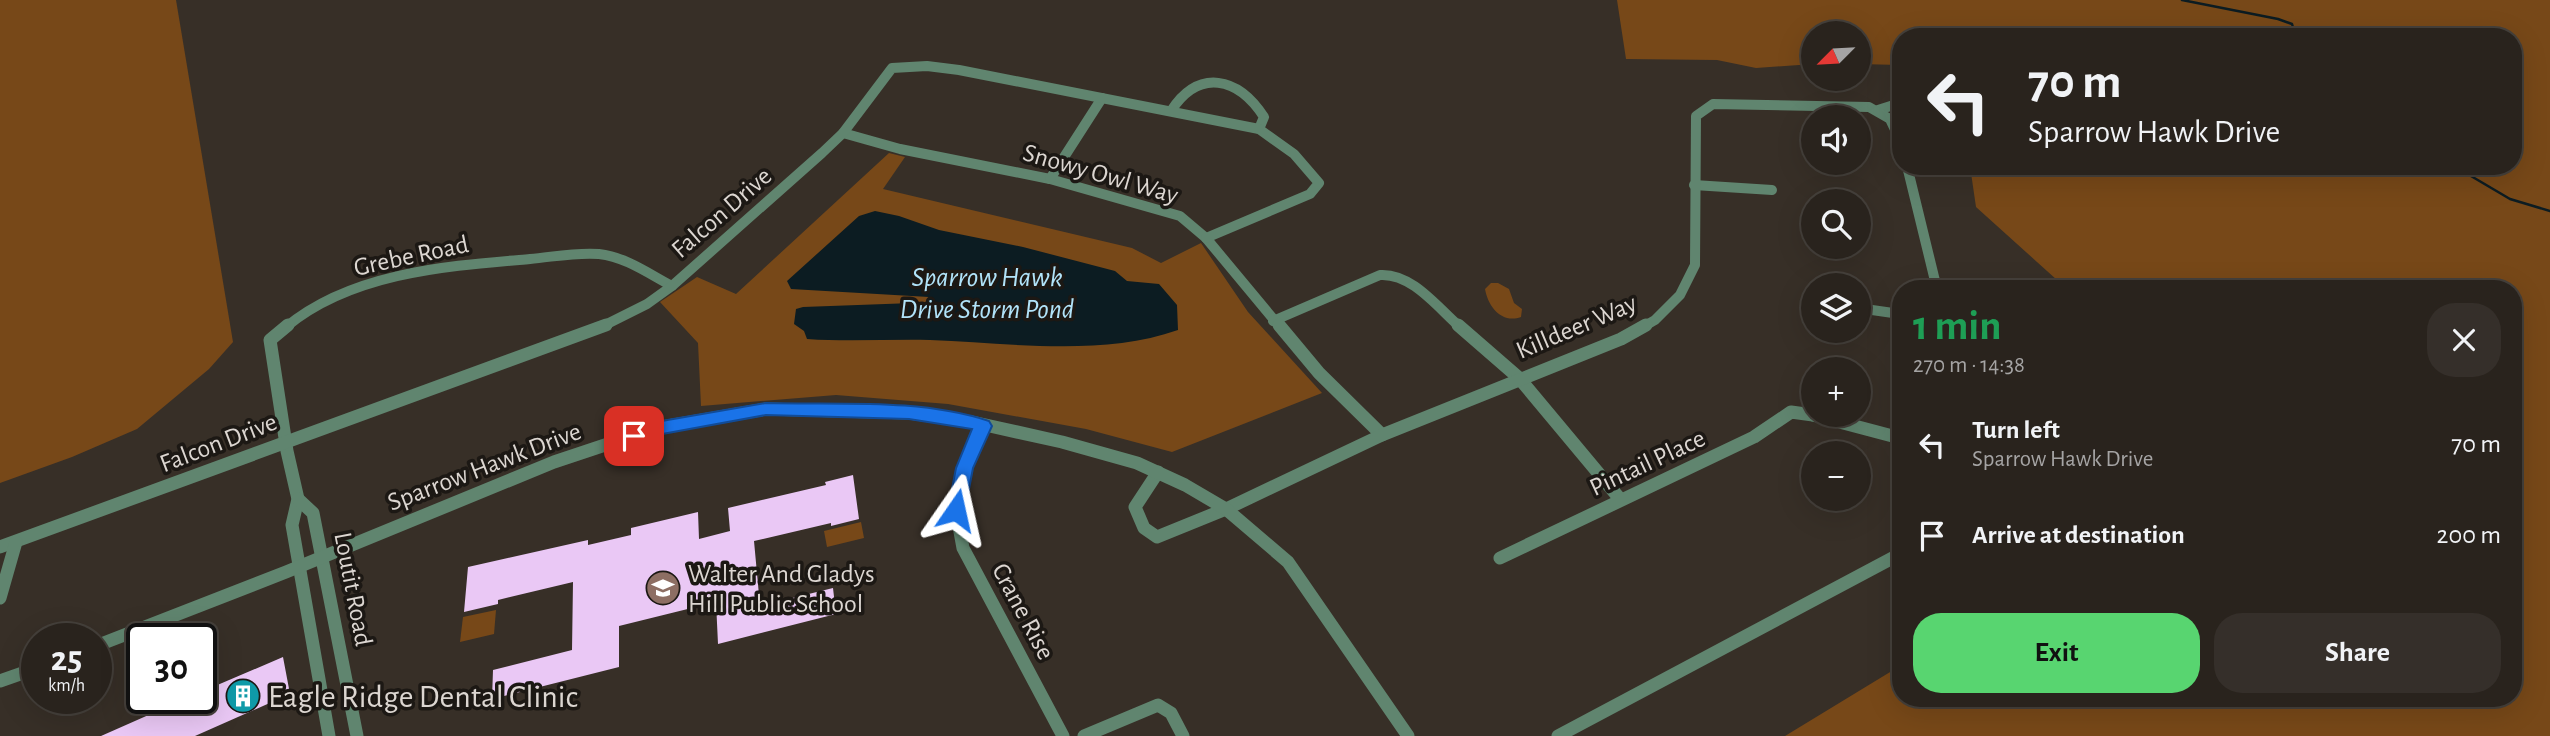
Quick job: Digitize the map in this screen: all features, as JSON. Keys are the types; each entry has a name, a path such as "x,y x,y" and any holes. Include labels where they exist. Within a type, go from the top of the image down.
{"street":[{"name":"Falcon Drive","path":"0,547 614,322 647,304 671,286 843,133 887,71 899,66 958,70 1259,129 1306,165 1319,183 1317,189 1310,194 1206,238"},
{"path":"1171,111 1175,101 1196,86 1210,82 1228,82 1245,91 1257,103 1264,117 1259,129"},
{"path":"1050,178 1102,99"},
{"name":"Killdeer Way","path":"1158,472 1135,507 1139,520 1149,533 1162,536 1226,509 1382,435 1621,339 1655,320 1680,295 1695,265 1696,116 1713,104 1869,107 1878,110 1892,106"},
{"path":"1878,110 1892,118"},
{"name":"Snowy Owl Way","path":"843,133 900,149 1050,178 1180,216 1206,238 1319,373 1382,435"},
{"path":"1909,175 1935,280"},
{"path":"1694,185 1772,190"},
{"name":"Grebe Road","path":"286,441 270,340 289,320 339,295 443,268 588,254 609,256 671,286"},
{"path":"1273,321 1380,275 1395,274 1408,281 1519,378 1620,499"},
{"path":"1871,311 1892,313"},
{"name":"Sparrow Hawk Drive","path":"112,640 299,567 554,462 656,428 766,409 909,413 984,426 1137,463 1226,509 1288,562 1408,736"},
{"name":"Pintail Place","path":"1500,558 1754,436 1791,412 1801,413"},
{"name":"Crane Rise","path":"984,426 964,468 956,510 963,548 1063,736"},
{"name":"Pintail Place","path":"1858,427 1892,436"},
{"name":"Loutit Road","path":"286,441 298,499 292,525 329,736"},
{"name":"Loutit Road","path":"298,499 313,513 357,736"},
{"path":"0,598 16,542"},
{"path":"1558,736 1892,558"},
{"path":"0,681 21,674"},
{"path":"1084,736 1158,705 1171,713 1183,736"}],"shaded area":[{"path":"0,0 176,0 233,342 209,369 137,429 72,457 0,483"},
{"path":"1617,0 2550,0 2550,736 1785,736 1892,671 1892,707 2522,707 2522,280 2057,280 1976,207 1971,175 2522,175 2522,28 1892,28 1892,65 1871,64 1871,21 1801,21 1801,65 1756,68 1717,60 1626,59"},
{"path":"889,153 905,157 883,189 1132,248 1161,263 1201,243 1248,312 1322,393 1172,452 1086,429 948,404 836,395 701,406 698,343 660,302 697,277 736,294"},
{"path":"1491,283 1498,283 1509,289 1514,303 1522,309 1521,317 1508,318 1493,308 1485,289"},
{"path":"861,522 864,538 827,547 824,531"},
{"path":"496,610 494,634 460,642 463,617"}],"water":[{"name":"Sparrow Hawk Drive Storm Pond","path":"875,211 939,230 1023,247 1115,271 1127,281 1159,284 1177,305 1178,330 1149,338 1087,346 807,339 804,331 794,324 796,309 803,307 913,303 927,308 929,297 791,289 787,281 859,216"}],"building":[{"name":"Walter And Gladys Hill Public School","path":"853,475 859,519 754,541 760,606 833,588 836,614 718,644 716,602 619,626 619,667 492,699 493,670 572,650 573,582 498,600 498,604 464,612 468,567 588,540 588,545 631,535 631,528 698,512 699,539 730,531 728,508 826,485 825,482"},
{"name":"Eagle Ridge Dental Clinic","path":"283,657 290,694 195,736 101,736 151,714 217,714 217,685"}],"waterway":[{"path":"2182,0 2278,19 2292,24 2293,28"},
{"path":"2469,175 2510,199 2550,211"}],"place":[{"name":"Walter And Gladys Hill Public School","path":"663,588"},
{"name":"Eagle Ridge Dental Clinic","path":"243,696"}],"route":[{"path":"634,436 656,428 766,409 909,413 972,422 984,426 964,468 956,510"}]}
